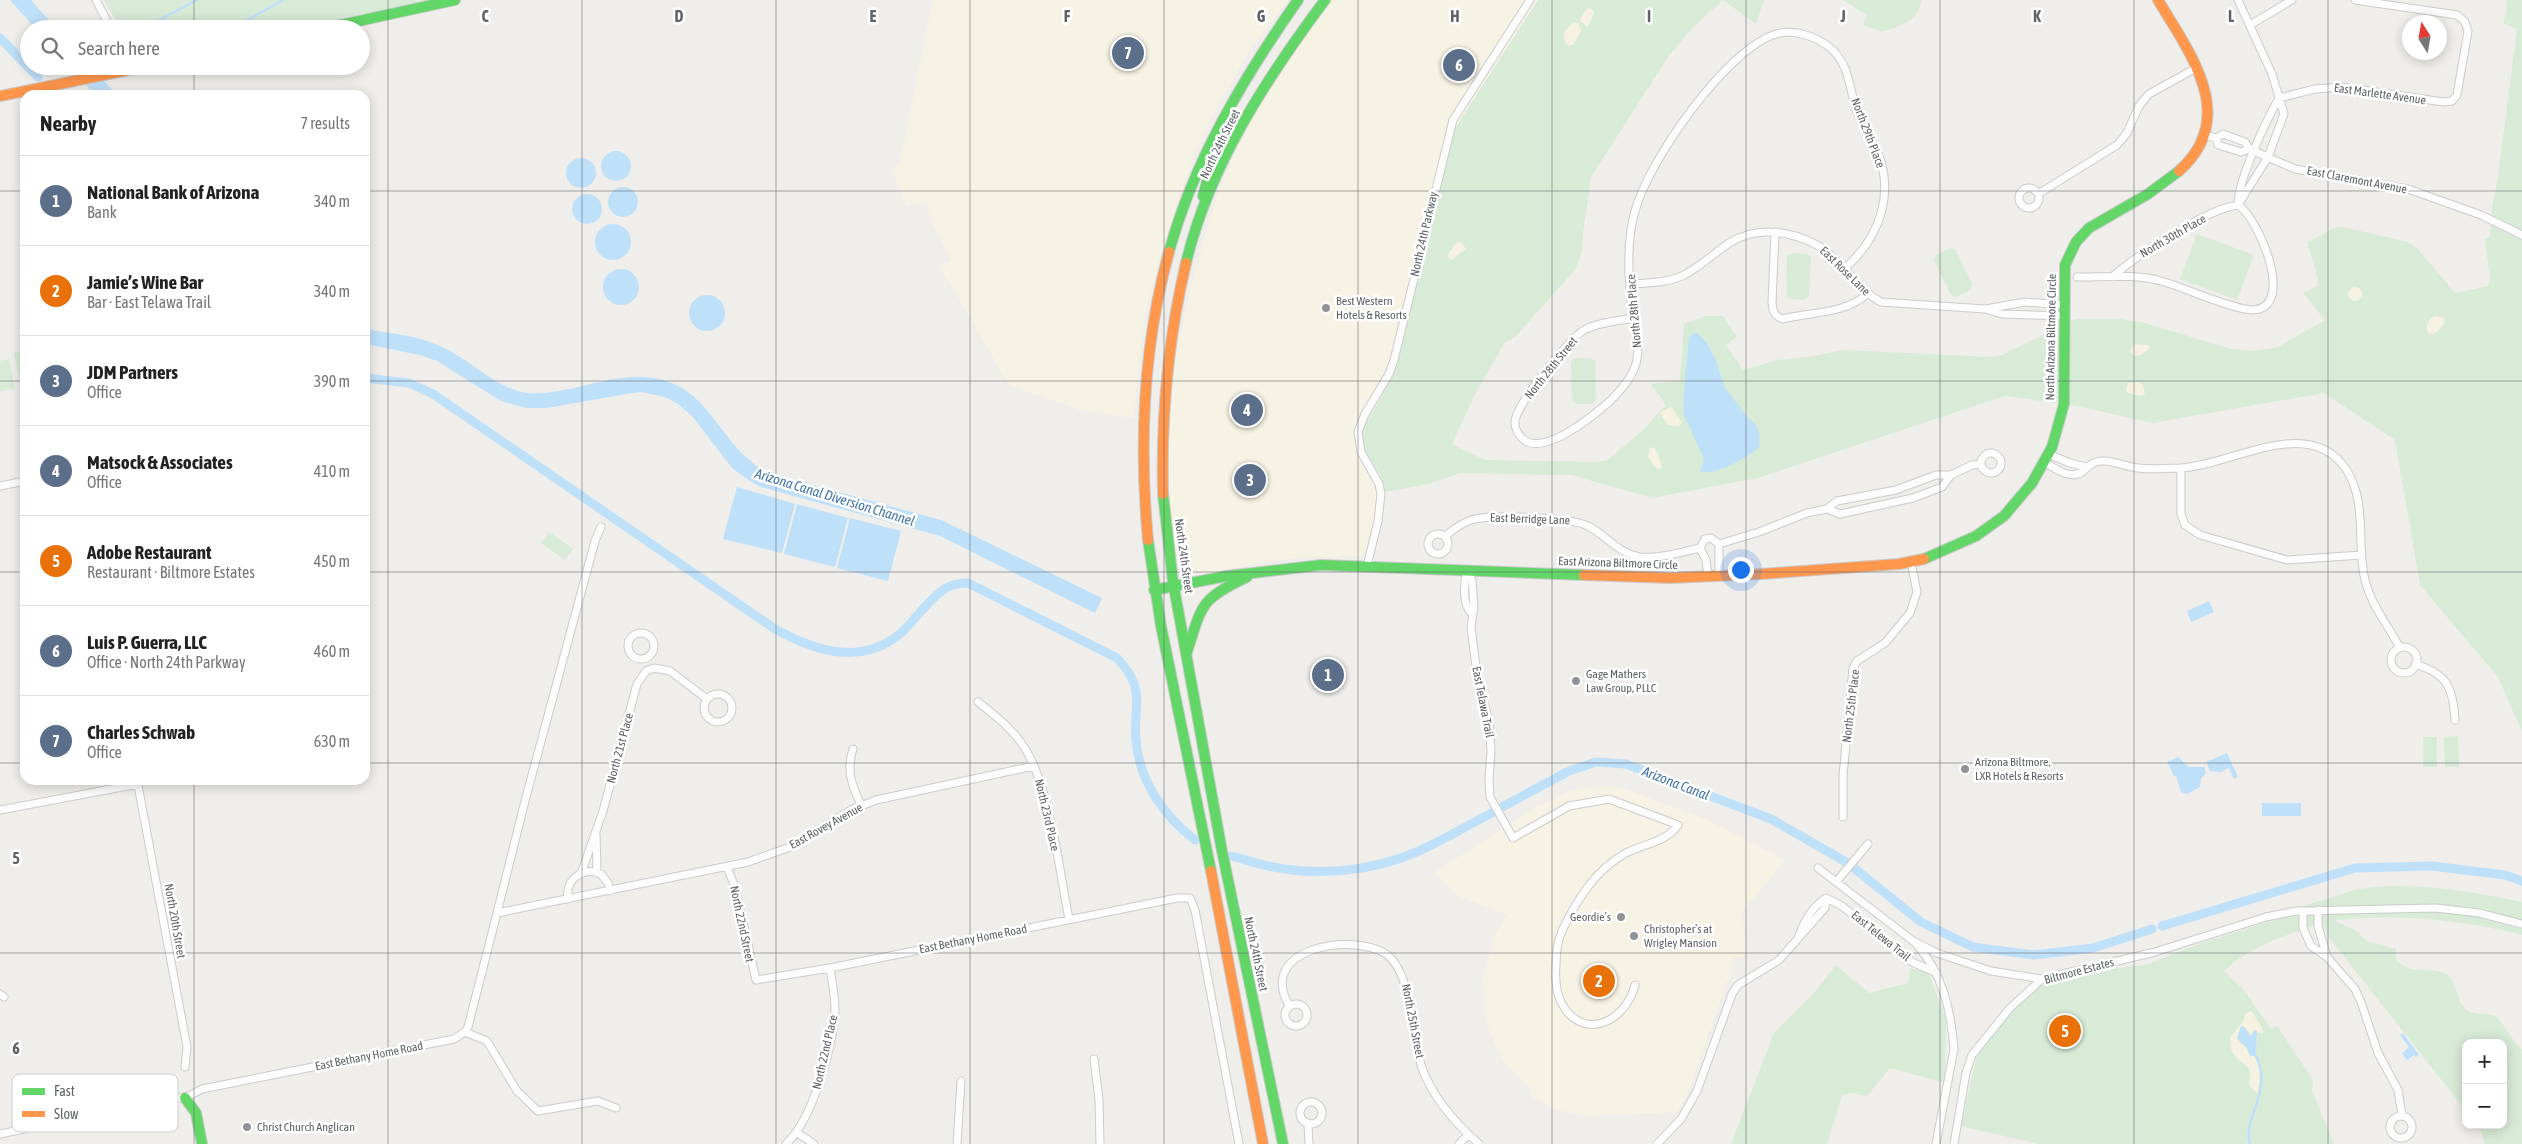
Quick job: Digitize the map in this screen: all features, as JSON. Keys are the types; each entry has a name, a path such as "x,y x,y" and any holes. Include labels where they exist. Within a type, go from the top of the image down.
{"main road":[{"path":"363,20 455,0"},
{"name":"North 24th Street","path":"1263,1144 1202,826 1154,590 1146,526 1144,409 1150,354 1160,292 1174,236 1189,192 1243,83 1298,0"},
{"name":"North 24th Street","path":"1283,1144 1224,867 1174,586 1164,506 1163,426 1168,365 1177,307 1195,231 1211,190 1236,137 1265,85 1325,0"},
{"name":"North Arizona Biltmore Circle","path":"2046,458 2064,404 2064,265 2072,245 2085,229 2143,198 2175,177 2192,160 2204,135 2208,100 2198,67 2158,0"},
{"path":"31,90 103,75"},
{"path":"0,96 20,92"},
{"path":"1195,231 1196,218 1208,178 1209,149 1223,145 1236,137"},
{"name":"East Arizona Biltmore Circle","path":"1154,590 1262,571 1321,565 1670,578 1708,577 1911,562 1942,553 1968,540 2004,516 2028,487 2046,458"},
{"path":"1187,653 1198,613 1210,598 1229,585 1262,571"},
{"path":"184,1098 194,1107 202,1144"}],"street":[{"path":"96,0 106,20"},
{"name":"North 24th Parkway","path":"1366,566 1378,521 1381,494 1379,484 1359,445 1360,423 1389,374 1394,360 1453,120 1530,0"},
{"path":"2238,0 2272,74 2284,114 2268,156 2238,205"},
{"path":"2250,25 2292,0"},
{"name":"East Marlette Avenue","path":"2279,98 2315,89 2342,87 2443,102 2452,101 2457,94 2468,31 2466,22 2457,15 2355,0"},
{"name":"North 29th Place","path":"1777,34 1794,33 1814,37 1837,54 1846,70 1857,112 1879,159 1884,192 1881,216 1872,238 1856,258 1844,269"},
{"name":"North 28th Place","path":"1516,429 1526,442 1544,444 1576,428 1603,407 1622,389 1634,371 1639,343 1630,284 1630,254 1635,211 1660,155 1729,66 1756,43 1777,34"},
{"path":"2038,194 2117,145 2127,133 2139,106 2149,94 2198,67"},
{"path":"2238,205 2238,191 2252,150 2279,98"},
{"name":"East Claremont Avenue","path":"2204,135 2216,138 2223,134 2245,142 2252,150 2295,169 2408,189 2481,215 2522,234"},
{"name":"East Claremont Avenue","path":"2216,138 2218,145 2241,152 2252,150"},
{"path":"2077,277 2159,280 2252,310 2268,303 2272,295 2273,273 2254,224 2246,209 2238,205"},
{"name":"North 30th Place","path":"2112,277 2134,258 2151,248 2215,212 2228,206 2238,205"},
{"name":"East Rose Lane","path":"1630,284 1657,283 1681,276 1698,268 1740,238 1764,232 1775,232 1799,237 1820,246 1867,294 1882,302 1985,309 2002,314 2064,316"},
{"path":"1775,232 1772,303 1773,312 1777,317 1783,319 1837,309 1850,305 1867,294"},
{"name":"East Rose Lane","path":"1985,309 2025,302 2064,305"},
{"name":"North 28th Street","path":"1516,429 1514,423 1519,409 1570,341 1588,328 1634,318"},
{"path":"2046,458 2086,467 2104,461 2139,468 2182,468 2215,462 2284,443 2323,449 2341,462 2352,484 2360,508 2362,555 2367,588 2377,610 2400,648 2411,650 2416,656 2416,664"},
{"path":"2046,458 2069,475 2082,472 2086,467"},
{"name":"East Berridge Lane","path":"1445,536 1469,521 1482,518 1576,521 1587,525 1628,554 1641,557 1661,556 1700,548 1705,539 1716,540 1719,544 1759,532 1794,516 1827,509 1836,501 1896,490 1936,475 1951,475 1972,465 1981,464"},
{"path":"2182,468 2181,514 2185,525 2200,535 2287,560 2362,555"},
{"name":"East Berridge Lane","path":"1827,509 1840,514 1900,502 1942,487 1951,475"},
{"path":"0,486 20,482"},
{"path":"1896,490 1900,502"},
{"path":"601,527 595,541 525,801 466,1032 487,1041 517,1092 538,1111 598,1102 616,1108"},
{"path":"1719,544 1719,576"},
{"path":"1700,548 1706,560 1708,577"},
{"name":"North 25th Place","path":"1843,817 1843,776 1854,668 1857,661 1885,643 1910,613 1917,592 1911,562"},
{"name":"East Telawa Trail","path":"1467,571 1464,582 1467,608 1471,613 1478,682 1489,721 1492,750 1489,779 1492,800 1513,838 1569,806 1608,799 1678,825 1674,832 1626,853 1599,873 1580,898 1559,939 1556,970 1558,993 1564,1007 1579,1020 1594,1025 1612,1020 1631,999 1634,985"},
{"path":"2400,648 2391,656 2394,668 2406,672 2416,664"},
{"path":"646,658 651,668 670,671 707,699"},
{"path":"2416,664 2431,669 2445,680 2454,699 2456,720"},
{"name":"North 21st Place","path":"596,872 596,833 637,684 642,674 651,668"},
{"path":"714,694 726,696 732,703 731,714 720,722 711,720 704,708 707,699 714,694"},
{"name":"North 23rd Place","path":"978,702 1009,728 1026,750 1034,766 1041,783 1069,919"},
{"path":"853,749 849,761 849,770 861,805"},
{"name":"East Rovey Avenue","path":"610,891 727,867 767,856 790,847 861,805 893,795 1034,766"},
{"path":"0,810 122,785"},
{"name":"North 20th Street","path":"138,785 187,1047 185,1066"},
{"name":"North 21st Place","path":"568,899 569,884 580,874 590,843 596,833"},
{"path":"1836,882 1868,844"},
{"name":"North 22nd Street","path":"727,867 734,887 756,980"},
{"name":"East Telewa Trail","path":"1818,868 1913,941"},
{"path":"497,913 610,891 605,878 596,872 580,874"},
{"name":"East Bethany Home Road","path":"756,980 830,968 1177,898 1190,898 1195,910 1239,1144"},
{"name":"East Telewa Trail","path":"1657,1144 1681,1119 1697,1091 1732,994 1743,980 1779,960 1799,936 1803,924 1816,904 1826,898 1842,906 1912,962 1937,973"},
{"name":"Biltmore Estates","path":"1954,1144 1966,1073 1972,1055 2010,1008 2042,979 2155,952 2266,917 2303,911 2436,908 2479,913 2522,924"},
{"path":"2318,910 2318,926 2327,957"},
{"path":"2303,911 2304,928 2311,946 2327,957 2355,989 2378,1052 2398,1090 2402,1115"},
{"path":"1913,941 1927,956 1942,984 1953,1031 1954,1049 1936,1144"},
{"path":"1913,941 1937,953 1991,971 2042,979"},
{"name":"North 25th Street","path":"1290,1006 1284,997 1283,986 1288,967 1298,955 1314,949 1360,946 1375,948 1387,955 1400,969 1406,985 1414,1041 1423,1069 1440,1102 1468,1135 1479,1144"},
{"name":"North 22nd Place","path":"796,1132 812,1104 831,1036 835,1003 830,968"},
{"name":"East Bethany Home Road","path":"178,1098 184,1098 202,1089 448,1041 466,1032"},
{"path":"1094,1059 1099,1098 1100,1144"},
{"path":"957,1144 961,1081"},
{"path":"1308,1124 1309,1144"},
{"path":"786,1144 796,1132 814,1144"},
{"path":"1459,1144 1468,1135"}],"shaded area":[{"path":"933,0 1288,0 1248,52 1216,109 1192,159 1163,247 1145,315 1133,418 1080,410 1009,385 940,266 951,260 931,220 928,202 906,206 892,169 900,164"},
{"path":"1334,0 1538,0 1452,133 1407,326 1378,385 1361,413 1354,433 1357,453 1374,482 1377,498 1376,513 1366,552 1364,555 1359,556 1308,557 1269,561 1201,575 1186,573 1176,560 1171,521 1168,444 1174,363 1191,287 1213,208 1233,156 1251,120 1301,41"},
{"path":"1597,786 1622,788 1703,818 1785,860 1741,913 1746,940 1745,956 1735,957 1688,1093 1677,1112 1585,1116 1555,1109 1530,1096 1530,1087 1502,1060 1487,1025 1483,980 1495,935 1507,915 1458,896 1435,872 1537,807 1570,791"}],"green space":[{"path":"104,0 430,0 337,20 116,20"},
{"path":"1538,0 1723,0 1692,28 1668,57 1591,177 1582,252 1575,270 1515,337 1505,342 1475,394 1452,444 1485,460 1598,462 1608,460 1645,428 1666,405 1651,384 1680,381 1684,324 1706,316 1723,316 1737,337 1726,345 1743,370 1778,360 1808,357 1843,350 1991,357 2002,355 2075,319 2120,319 2145,323 2231,349 2253,351 2276,348 2325,320 2303,293 2318,286 2316,271 2307,243 2338,226 2408,242 2417,248 2455,293 2488,286 2490,279 2485,239 2490,237 2492,209 2517,29 2504,24 2507,0 2522,0 2522,732 2498,677 2420,585 2395,440 2324,393 2153,423 2072,405 2005,396 1758,478 1652,498 1571,475 1460,473 1429,484 1385,492 1380,474 1365,453 1363,433 1365,425 1382,396 1398,361 1452,133"},
{"path":"1723,0 1764,0 1756,24"},
{"path":"1843,0 1921,0 1917,13 1913,18 1902,25 1882,32 1863,25 1867,15"},
{"path":"2197,234 2254,255 2237,300 2180,279"},
{"path":"1950,248 1955,249 1972,284 1970,290 1956,297 1951,295 1934,260 1936,255"},
{"path":"1792,253 1807,254 1811,257 1809,296 1805,300 1789,299 1786,295 1787,256"},
{"path":"20,352 20,383 14,353"},
{"path":"1575,358 1590,358 1595,361 1596,399 1592,404 1576,404 1572,401 1571,362"},
{"path":"9,359 15,389 0,391 0,361"},
{"path":"549,532 573,549 565,560 541,543"},
{"path":"2458,736 2459,767 2445,767 2444,737"},
{"path":"2423,737 2437,737 2437,767 2423,767"},
{"path":"2385,886 2419,887 2454,890 2522,902 2522,935 2464,923 2425,919 2366,918 2335,921 2355,930 2367,941 2396,949 2395,957 2405,967 2444,973 2454,983 2460,1002 2467,1010 2495,1016 2501,1021 2514,1041 2522,1049 2522,1144 2484,1144 2480,1129 2507,1129 2507,1039 2462,1039 2462,1106 2328,936 2323,923 2270,942 2246,954 2224,971 2244,990 2271,1029 2277,1026 2313,1080 2312,1091 2334,1144 2038,1144 1961,1126 1977,1056 2005,1015 2042,979 2148,964 2202,943 2277,919 2307,905 2358,889"},
{"path":"1836,965 1869,993 1908,983 1910,968 1928,972 1946,1019 1945,1083 1890,1068 1867,1096 1851,1093 1842,1096 1827,1144 1731,1144 1774,1033 1814,993"}],"sand":[{"path":"1588,8 1592,9 1594,13 1588,27 1580,21 1583,13"},
{"path":"1574,23 1578,23 1581,30 1574,44 1569,46 1564,40 1564,33"},
{"path":"1461,242 1466,249 1452,260 1448,258 1449,252 1456,243"},
{"path":"2352,287 2358,287 2362,294 2358,301 2352,301 2348,297 2348,291"},
{"path":"2434,316 2443,317 2445,323 2440,329 2431,334 2428,333 2427,328 2430,319"},
{"path":"2133,345 2148,345 2150,348 2141,355 2134,356 2130,351"},
{"path":"2137,382 2142,384 2145,393 2142,396 2128,393 2126,390 2128,383"},
{"path":"1671,407 1682,422 1680,426 1667,425 1660,412"},
{"path":"1650,447 1656,449 1662,467 1660,470 1655,467 1648,457"},
{"path":"2252,1011 2264,1032 2260,1033 2254,1030 2251,1036 2245,1027 2241,1026 2239,1041 2247,1048 2249,1054 2255,1056 2257,1061 2260,1075 2257,1094 2249,1085 2249,1069 2232,1051 2230,1037 2243,1022 2246,1013"}],"water":[{"path":"10,0 31,0 49,20 28,20"},
{"path":"78,75 98,75 112,90 91,90"},
{"path":"616,151 622,152 630,160 630,172 622,180 616,181 610,180 602,172 601,166 602,160 610,152"},
{"path":"581,158 587,159 595,167 595,179 587,187 581,188 575,187 567,179 566,173 567,167 575,159"},
{"path":"623,187 634,191 638,202 634,213 623,217 612,213 608,202 612,191"},
{"path":"587,194 598,198 602,209 598,220 587,224 576,220 572,209 576,198"},
{"path":"613,224 626,229 631,242 626,255 613,260 600,255 595,242 600,229"},
{"path":"621,269 634,274 639,287 634,300 621,305 608,300 603,287 608,274"},
{"path":"707,295 720,300 725,313 720,326 707,331 694,326 689,313 694,300"},
{"name":"Arizona Canal Diversion Channel","path":"370,329 436,344 449,350 499,383 528,393 546,393 632,377 649,377 666,381 682,388 695,398 740,451 753,463 769,473 941,520 1102,598 1095,613 940,536 761,487 732,468 692,416 677,403 664,397 642,392 547,408 526,408 501,401 437,361 420,355 370,345"},
{"path":"1696,332 1707,343 1717,363 1724,386 1747,417 1756,425 1759,433 1759,447 1754,451 1740,461 1722,469 1706,472 1700,471 1704,459 1684,415 1683,402 1689,337"},
{"path":"737,487 795,504 782,553 723,539"},
{"path":"797,504 848,518 835,567 784,554"},
{"path":"850,518 901,531 888,581 837,568"},
{"path":"2209,601 2214,612 2191,622 2187,611"},
{"path":"2227,753 2238,777 2234,779 2229,768 2221,772 2210,771 2206,762"},
{"path":"2178,757 2189,767 2204,767 2206,773 2201,778 2200,787 2187,794 2181,792 2176,776 2174,776 2167,762"},
{"path":"2262,803 2301,803 2301,816 2262,816"},
{"path":"2241,1026 2251,1036 2254,1030 2257,1031 2256,1056 2250,1056 2247,1048 2237,1038"},
{"path":"2403,1033 2419,1055 2416,1057 2414,1055 2407,1060 2402,1053 2409,1047 2400,1035"}],"waterway":[{"path":"159,20 197,0"},
{"path":"248,20 283,0"},
{"path":"0,38 20,59"},
{"path":"370,379 409,383 433,394 775,629 806,644 838,652 869,650 885,644 900,634 943,590 960,583 968,583 1117,658 1126,669 1135,688 1137,697 1136,740 1142,770 1164,809 1195,840"},
{"name":"Arizona Canal","path":"1502,807 1569,771 1596,762 1626,764 1771,819 1846,862"},
{"name":"Arizona Canal","path":"1231,856 1267,866 1296,870 1348,870 1382,864 1414,853 1492,813"},
{"path":"2162,926 2355,868 2432,866 2505,875 2522,881"},
{"path":"1854,868 1921,922 1973,947 2034,955 2093,948 2152,929"},
{"path":"2250,1144 2248,1135 2260,1093 2261,1081 2261,1069 2256,1056"}],"traffic: fast":[{"path":"363,20 455,0"},
{"path":"1169,252 1192,185 1223,120 1240,89 1298,0"},
{"path":"1186,263 1196,227 1209,192 1242,125 1261,92 1325,0"},
{"path":"1209,149 1223,145 1235,138"},
{"path":"1203,196 1208,178 1209,151"},
{"path":"1924,559 1976,536 2004,516 2032,483 2052,447 2064,404 2065,265 2076,242 2089,228 2148,194 2179,171"},
{"path":"1163,494 1173,582 1222,851 1283,1144"},
{"path":"1148,540 1161,626 1211,871"},
{"path":"1154,590 1227,576 1321,565 1584,575"},
{"path":"1187,652 1200,613 1205,605 1220,591 1247,577"},
{"path":"185,1098 196,1113 202,1144"}],"traffic: slow":[{"path":"2158,0 2194,63 2203,85 2207,107 2206,129 2197,150 2179,171"},
{"path":"30,90 104,75"},
{"path":"0,96 20,92"},
{"path":"1148,540 1144,467 1145,395 1153,323 1169,252"},
{"path":"1163,494 1163,435 1167,377 1170,349 1186,263"},
{"path":"1584,575 1670,578 1761,574 1899,564 1924,559"},
{"path":"1211,871 1263,1144"}],"place":[{"name":"Charles Schwab","path":"1128,53"},
{"name":"Luis P. Guerra, LLC","path":"1459,65"},
{"name":"Best Western Hotels & Resorts","path":"1326,308"},
{"name":"Matsock & Associates","path":"1247,410"},
{"name":"JDM Partners","path":"1250,480"},
{"name":"National Bank of Arizona","path":"1328,675"},
{"name":"Gage Mathers Law Group, PLLC","path":"1576,681"},
{"name":"Arizona Biltmore, LXR Hotels & Resorts","path":"1965,769"},
{"name":"Geordie’s","path":"1621,917"},
{"name":"Christopher’s at Wrigley Mansion","path":"1634,936"},
{"name":"Jamie’s Wine Bar","path":"1599,981"},
{"name":"Adobe Restaurant","path":"2065,1031"},
{"name":"Christ Church Anglican","path":"247,1127"}]}
